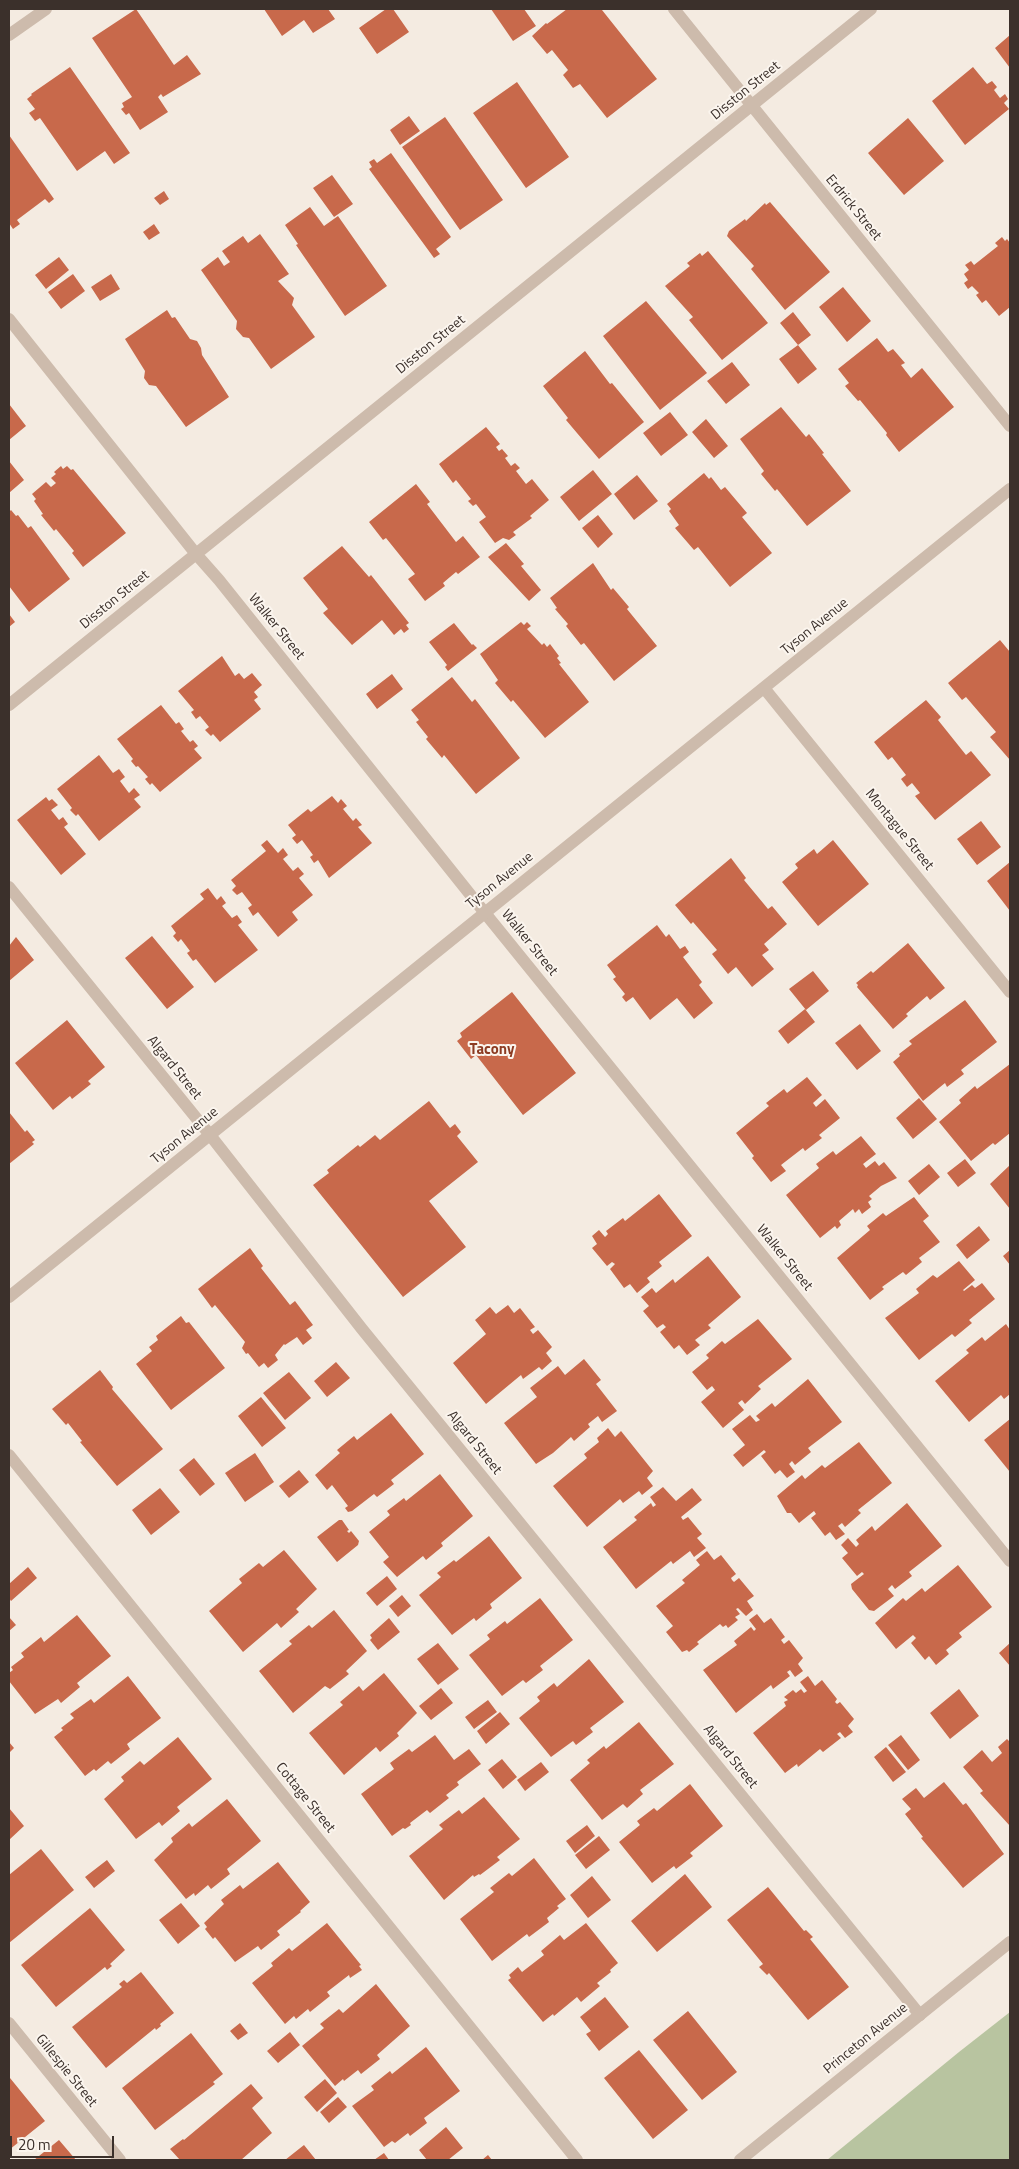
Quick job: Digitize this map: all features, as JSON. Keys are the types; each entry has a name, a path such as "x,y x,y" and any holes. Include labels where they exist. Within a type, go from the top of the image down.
{"street":[{"path":"9,35 46,9"},
{"name":"Erdrick Street","path":"674,9 1010,426"},
{"name":"Disston Street","path":"9,705 871,9"},
{"name":"Walker Street","path":"9,319 485,913 1010,1561"},
{"name":"Tyson Avenue","path":"9,1297 1010,489"},
{"name":"Montague Street","path":"764,688 1010,992"},
{"name":"Algard Street","path":"9,887 210,1135 369,1337 920,2014"},
{"name":"Cottage Street","path":"9,1455 577,2160"},
{"name":"Princeton Avenue","path":"740,2160 1010,1942"},
{"name":"Gillespie Street","path":"9,2023 120,2160"}],"green space":[{"path":"1010,2012 1010,2160 827,2160 959,2052"}],"building":[{"path":"136,9 174,65 187,55 201,74 163,97 161,94 158,97 168,112 140,130 129,113 126,115 121,109 124,107 122,103 132,97 92,38"},
{"path":"264,9 328,9 335,19 313,33 304,20 282,36"},
{"path":"386,9 393,9 409,32 377,54 359,28"},
{"path":"491,9 524,9 536,26 513,41"},
{"path":"567,9 603,9 657,79 607,118 580,84 573,88 563,75 568,70 552,50 547,54 532,36 546,23"},
{"path":"1010,35 1010,68 995,48"},
{"path":"70,67 130,153 114,164 105,151 77,171 40,118 35,121 29,113 35,109 27,99 31,94"},
{"path":"973,67 987,84 992,81 997,87 994,90 1000,98 1005,94 1008,99 1004,103 1009,109 965,145 932,101"},
{"path":"517,82 569,157 526,188 473,113"},
{"path":"409,116 420,131 400,145 390,130"},
{"path":"445,117 503,200 460,230 402,147"},
{"path":"908,118 944,161 904,195 868,153"},
{"path":"9,135 54,199 49,203 45,199 17,220 20,224 13,229 9,223"},
{"path":"391,153 451,237 436,249 440,254 434,258 369,169 372,167 369,162 374,159 377,163"},
{"path":"332,175 353,204 334,217 313,188"},
{"path":"164,191 169,199 160,205 154,198"},
{"path":"770,202 830,272 785,310 751,269 754,266 727,236 729,231 745,219 746,221 765,203 766,205"},
{"path":"310,207 324,226 338,216 387,286 345,316 296,245 298,244 285,225"},
{"path":"154,224 160,233 149,240 143,232"},
{"path":"260,234 289,274 278,281 294,298 292,305 315,337 271,369 249,338 243,337 236,329 237,321 201,270 218,257 224,266 230,262 222,251 243,236 248,243"},
{"path":"1002,237 1010,243 1010,307 999,316 986,300 982,303 976,295 979,293 972,286 968,289 964,283 968,280 964,274 969,270 965,265 971,261 974,265 998,246 995,243"},
{"path":"708,251 768,323 722,360 689,320 693,317 665,286 690,266 687,263 700,253 702,256"},
{"path":"59,257 69,270 46,289 35,275"},
{"path":"73,274 85,291 61,309 48,292"},
{"path":"111,274 120,289 100,301 91,287"},
{"path":"843,287 871,321 847,342 819,307"},
{"path":"646,301 707,373 660,410 603,336"},
{"path":"167,310 172,318 175,317 190,339 197,341 202,355 229,397 186,427 156,386 149,385 144,378 145,371 125,339"},
{"path":"793,312 811,335 798,345 780,323"},
{"path":"877,338 888,352 893,349 905,363 901,365 911,378 922,368 954,407 899,452 886,435 887,433 860,400 858,401 845,386 849,383 838,369"},
{"path":"798,345 817,369 798,384 779,359"},
{"path":"585,351 610,384 612,383 644,422 599,459 566,420 568,418 543,386"},
{"path":"732,362 750,385 726,404 707,381"},
{"path":"9,404 26,426 9,440"},
{"path":"781,407 806,437 809,434 851,491 807,526 777,489 775,491 761,474 764,471 740,439"},
{"path":"670,412 688,435 661,456 643,433"},
{"path":"706,419 728,446 714,458 692,432"},
{"path":"486,427 500,444 496,447 499,451 502,449 508,456 505,458 511,466 515,463 520,468 516,471 526,484 532,479 549,500 530,516 532,518 513,532 516,535 509,540 503,538 495,543 479,522 486,517 476,504 473,506 468,501 471,499 456,480 453,483 439,464"},
{"path":"9,461 24,480 9,493"},
{"path":"61,466 63,469 67,466 71,470 73,469 126,533 83,567 72,553 74,551 56,529 54,531 41,515 43,514 34,501 36,499 32,494 46,482 51,487 56,483 51,478 56,474 54,472"},
{"path":"593,470 612,494 579,521 560,497"},
{"path":"704,473 709,479 711,477 721,490 725,487 747,513 742,517 772,553 730,587 698,547 694,550 675,528 679,525 669,511 671,509 667,504"},
{"path":"637,475 658,501 634,520 614,494"},
{"path":"416,484 430,502 427,504 456,542 463,536 480,557 458,574 456,572 443,583 445,586 425,601 408,579 415,574 386,538 383,540 369,522"},
{"path":"11,510 16,516 18,515 28,528 31,526 70,579 29,612 9,586 9,512"},
{"path":"598,515 613,534 598,548 582,528"},
{"path":"506,543 524,564 521,566 541,590 529,601 488,557"},
{"path":"342,546 369,577 371,575 409,623 406,625 409,629 404,633 401,629 394,635 382,620 352,645 323,613 328,609 303,578"},
{"path":"593,563 611,590 613,588 629,607 627,609 657,646 614,681 584,643 581,645 566,626 568,624 555,609 557,608 550,598"},
{"path":"9,614 15,622 9,627"},
{"path":"521,622 524,625 527,622 531,626 527,629 542,645 544,643 547,647 550,644 559,656 557,658 561,663 559,664 589,702 545,738 513,700 511,702 495,683 498,680 480,654"},
{"path":"454,623 472,645 477,648 448,671 445,667 447,665 429,642"},
{"path":"1000,640 1010,652 1010,760 990,737 996,732 966,697 962,700 948,683"},
{"path":"222,656 235,676 239,673 244,679 252,673 262,685 254,692 258,697 254,700 261,709 220,742 213,734 211,736 205,730 209,727 200,716 196,719 191,712 194,710 178,691"},
{"path":"392,674 403,689 377,709 366,694"},
{"path":"452,677 472,702 475,699 520,758 476,794 444,755 442,758 426,739 428,737 416,722 419,720 411,710"},
{"path":"926,700 941,717 938,720 966,755 971,751 991,775 935,820 915,796 920,793 912,783 907,787 901,779 906,775 892,757 888,760 874,742"},
{"path":"161,705 176,724 179,722 184,729 181,731 190,742 193,740 198,746 194,749 202,758 160,792 152,783 150,785 145,779 148,777 131,761 133,759 117,739"},
{"path":"99,755 113,773 119,769 125,777 120,781 129,793 134,788 140,795 134,799 141,807 99,841 78,814 76,816 70,810 72,808 57,789"},
{"path":"332,796 338,803 341,799 347,806 343,809 353,821 356,818 362,825 358,827 372,843 329,878 318,860 314,863 310,857 313,855 302,840 297,844 292,838 296,835 288,825 308,809 311,812"},
{"path":"46,797 49,801 52,799 58,805 51,810 59,820 63,817 68,824 64,827 86,854 61,875 17,820"},
{"path":"981,821 1001,847 977,865 957,839"},
{"path":"267,840 278,853 283,848 288,855 283,859 293,871 298,867 304,874 299,878 313,895 292,912 298,920 278,937 258,912 253,916 248,908 252,905 242,892 237,895 232,890 236,886 231,880 266,851 261,845"},
{"path":"833,840 869,884 818,926 782,882 798,868 795,864 814,849 817,854"},
{"path":"731,858 746,878 744,880 768,909 772,906 787,924 764,944 769,950 762,955 774,969 752,987 736,967 728,974 712,954 717,950 693,922 691,924 675,905"},
{"path":"1010,862 1010,911 987,881"},
{"path":"208,888 217,900 221,896 226,903 222,906 232,918 237,915 242,922 238,925 258,950 215,983 196,959 193,961 187,953 190,951 181,939 178,942 173,936 176,933 171,926 204,899 200,894"},
{"path":"657,925 666,937 669,934 680,949 685,946 689,952 683,957 702,982 699,985 713,1003 694,1019 677,998 650,1020 633,997 626,1002 622,997 625,994 613,979 616,977 607,965"},
{"path":"152,936 194,987 167,1009 125,958"},
{"path":"16,937 34,960 9,981 9,946"},
{"path":"908,943 945,988 930,1000 927,996 906,1014 908,1016 893,1029 857,987 856,983 871,971 873,973"},
{"path":"813,971 829,991 806,1010 789,989"},
{"path":"512,992 576,1073 523,1115 476,1055 471,1059 457,1041 462,1037 460,1033"},
{"path":"965,1000 997,1042 961,1070 964,1074 947,1087 945,1083 923,1101 893,1062 900,1056 899,1054 912,1044 909,1041"},
{"path":"805,1009 815,1022 788,1044 778,1031"},
{"path":"67,1020 105,1067 88,1081 91,1084 72,1099 70,1096 53,1110 15,1063"},
{"path":"860,1024 881,1051 857,1070 835,1043"},
{"path":"1010,1064 1010,1133 995,1145 993,1143 971,1161 939,1122 961,1103 959,1100 975,1086 977,1089"},
{"path":"807,1077 822,1095 813,1103 816,1107 825,1099 840,1118 819,1135 822,1138 805,1151 803,1148 781,1165 786,1171 771,1182 752,1158 754,1156 736,1133 769,1106 766,1103 784,1089 787,1093"},
{"path":"919,1098 937,1119 913,1139 896,1118"},
{"path":"429,1101 450,1128 455,1124 461,1132 457,1136 478,1162 429,1201 466,1247 403,1297 313,1185 329,1173 327,1170 358,1145 360,1147 375,1135 380,1140"},
{"path":"9,1112 25,1132 27,1130 35,1140 32,1142 34,1144 9,1164"},
{"path":"861,1136 876,1154 863,1164 866,1168 875,1161 879,1166 884,1162 897,1178 881,1186 869,1196 872,1199 868,1202 871,1207 862,1214 859,1209 855,1213 853,1209 839,1221 841,1225 837,1229 835,1226 820,1238 786,1195 819,1168 816,1164 833,1151 836,1155"},
{"path":"965,1159 976,1173 958,1187 947,1173"},
{"path":"929,1164 940,1177 919,1195 908,1181"},
{"path":"1010,1165 1010,1209 990,1184"},
{"path":"659,1194 692,1236 659,1262 662,1266 647,1278 650,1282 637,1293 630,1284 624,1288 610,1269 615,1264 612,1262 607,1266 592,1248 597,1244 592,1236 599,1230 605,1237 608,1234 606,1231 623,1218 625,1221"},
{"path":"914,1197 929,1216 923,1221 940,1242 919,1258 922,1262 906,1275 903,1272 882,1287 884,1289 870,1300 837,1258 870,1230 867,1226 883,1213 886,1216"},
{"path":"979,1226 990,1240 967,1259 956,1245"},
{"path":"250,1248 263,1266 261,1268 290,1305 295,1301 313,1325 306,1330 312,1338 303,1345 297,1337 284,1344 275,1355 278,1360 268,1368 264,1363 259,1367 248,1353 246,1354 242,1348 245,1342 215,1305 212,1308 198,1289"},
{"path":"1010,1250 1010,1265 1003,1256"},
{"path":"708,1256 741,1297 708,1325 711,1328 695,1340 700,1345 687,1355 679,1345 674,1349 660,1332 666,1327 663,1324 657,1328 643,1311 649,1306 641,1297 652,1288 656,1293 673,1279 675,1283"},
{"path":"959,1261 975,1280 963,1290 972,1285 975,1288 982,1283 995,1299 969,1320 972,1323 955,1337 952,1334 919,1360 885,1318 919,1293 916,1289 933,1275 937,1278"},
{"path":"508,1305 514,1313 520,1308 535,1327 530,1330 533,1334 538,1330 552,1347 546,1353 552,1361 542,1370 539,1367 523,1379 521,1375 486,1404 453,1363 486,1334 475,1320 490,1307 496,1314"},
{"path":"181,1316 186,1323 189,1322 225,1368 171,1410 136,1364 152,1351 149,1347 158,1340 156,1336"},
{"path":"758,1319 792,1359 758,1386 761,1389 745,1404 742,1400 738,1403 744,1410 723,1428 701,1402 715,1390 712,1386 707,1390 692,1372 709,1358 706,1355 722,1341 725,1344"},
{"path":"1006,1324 1010,1330 1010,1394 1004,1399 1001,1395 969,1422 935,1381 969,1353 966,1350 982,1337 985,1341"},
{"path":"584,1359 601,1380 596,1384 617,1411 602,1422 598,1416 588,1424 590,1427 574,1441 571,1437 553,1453 536,1464 504,1423 537,1397 530,1388 558,1366 565,1375"},
{"path":"336,1362 350,1378 327,1397 314,1381"},
{"path":"100,1370 113,1387 112,1389 163,1449 117,1486 80,1442 82,1441 68,1423 66,1425 52,1409"},
{"path":"289,1372 311,1398 285,1420 263,1393"},
{"path":"808,1379 842,1422 808,1448 811,1452 795,1465 792,1461 789,1464 795,1472 787,1478 780,1470 775,1474 761,1456 766,1452 764,1450 743,1467 733,1455 745,1445 732,1429 750,1415 756,1422 760,1420 756,1416 772,1403 775,1407"},
{"path":"261,1397 286,1428 262,1447 238,1416"},
{"path":"391,1413 424,1454 391,1480 394,1484 377,1497 374,1494 348,1512 345,1508 348,1506 332,1485 327,1490 315,1475 340,1453 337,1450 354,1436 357,1440"},
{"path":"1010,1419 1010,1472 984,1440"},
{"path":"608,1428 615,1437 621,1431 653,1471 647,1478 653,1486 642,1495 639,1491 623,1503 620,1499 587,1527 553,1486 587,1458 584,1454 599,1442 597,1438"},
{"path":"859,1442 892,1483 858,1510 861,1513 845,1527 842,1523 838,1526 845,1534 836,1540 830,1532 825,1536 811,1518 816,1514 814,1511 799,1523 791,1513 787,1513 777,1496 802,1475 805,1479 822,1465 825,1468"},
{"path":"255,1453 274,1482 245,1502 225,1473"},
{"path":"194,1458 215,1484 200,1496 179,1470"},
{"path":"299,1470 309,1482 289,1498 279,1486"},
{"path":"440,1474 473,1516 441,1543 443,1546 426,1560 423,1556 397,1577 383,1562 389,1557 369,1532 390,1515 387,1511 404,1498 406,1501"},
{"path":"663,1487 676,1501 692,1488 702,1500 681,1517 683,1520 688,1517 702,1534 697,1538 706,1548 694,1557 690,1551 673,1564 671,1561 636,1589 603,1547 637,1520 634,1517 651,1503 653,1507 656,1505 650,1497"},
{"path":"160,1488 180,1512 151,1535 132,1510"},
{"path":"907,1503 942,1546 909,1572 912,1576 895,1589 892,1585 888,1589 894,1596 874,1611 869,1610 852,1589 851,1584 864,1574 862,1572 857,1576 842,1558 848,1553 841,1545 848,1538 856,1547 859,1544 856,1540 872,1526 875,1531"},
{"path":"339,1520 342,1520 349,1530 347,1531 349,1533 351,1531 359,1541 358,1545 337,1562 317,1537"},
{"path":"489,1536 522,1578 490,1604 492,1608 476,1621 474,1618 452,1635 419,1595 441,1577 437,1573 454,1560 456,1562"},
{"path":"284,1550 317,1589 296,1609 299,1612 281,1628 277,1623 243,1652 209,1611 242,1583 239,1579 259,1563 263,1567"},
{"path":"707,1551 714,1560 721,1555 736,1574 731,1578 732,1580 734,1582 739,1578 754,1596 747,1601 753,1610 746,1616 738,1608 736,1609 740,1614 735,1617 738,1620 728,1628 726,1625 723,1627 720,1624 697,1642 699,1644 689,1652 687,1650 682,1652 666,1632 673,1626 656,1606 685,1583 682,1580 700,1565 696,1560"},
{"path":"958,1565 992,1607 959,1633 962,1637 946,1650 949,1654 936,1665 929,1656 925,1660 911,1643 916,1638 913,1635 896,1649 875,1623 903,1598 906,1601 922,1588 925,1592"},
{"path":"28,1567 37,1578 11,1601 9,1598 9,1584"},
{"path":"387,1576 397,1589 377,1606 366,1593"},
{"path":"402,1595 411,1606 398,1617 389,1606"},
{"path":"540,1598 573,1640 540,1666 543,1670 526,1683 523,1680 502,1696 469,1655 490,1639 487,1635 505,1621 507,1624"},
{"path":"334,1610 367,1651 346,1671 349,1674 330,1689 325,1686 293,1713 259,1671 292,1644 289,1641 309,1625 312,1628"},
{"path":"757,1614 764,1623 771,1618 785,1637 781,1640 784,1644 789,1640 803,1658 798,1664 803,1671 795,1677 790,1670 787,1672 790,1676 773,1689 771,1685 736,1713 703,1670 737,1645 734,1641 751,1627 754,1631 756,1629 749,1620"},
{"path":"77,1615 111,1656 77,1683 80,1687 61,1703 58,1699 35,1714 9,1681 9,1673 13,1670 11,1667 24,1657 21,1653 41,1637 44,1642"},
{"path":"9,1617 16,1625 9,1631"},
{"path":"389,1618 400,1632 378,1650 370,1640 372,1638 370,1635"},
{"path":"438,1643 459,1669 438,1685 417,1659"},
{"path":"1010,1643 1010,1666 999,1653"},
{"path":"589,1659 624,1702 590,1728 593,1732 576,1745 573,1741 551,1757 519,1718 540,1701 537,1697 554,1683 557,1687"},
{"path":"384,1673 417,1713 397,1733 399,1736 380,1752 376,1747 344,1775 309,1733 343,1705 340,1702 359,1686 363,1691"},
{"path":"128,1676 161,1718 127,1744 130,1749 111,1764 108,1761 96,1771 94,1769 85,1776 54,1737 63,1730 61,1728 74,1718 70,1714 91,1699 94,1703"},
{"path":"808,1676 815,1686 822,1680 837,1699 835,1702 837,1704 840,1702 854,1719 848,1726 853,1732 845,1738 840,1732 837,1734 841,1738 823,1752 820,1749 798,1767 797,1764 785,1773 753,1733 786,1706 784,1702 788,1700 784,1697 793,1690 796,1693 801,1689 804,1693 807,1691 800,1682"},
{"path":"441,1688 453,1703 431,1720 419,1706"},
{"path":"959,1689 979,1716 950,1739 930,1713"},
{"path":"488,1700 497,1712 474,1729 465,1717"},
{"path":"500,1712 510,1724 486,1744 477,1731"},
{"path":"639,1722 674,1764 640,1790 643,1794 627,1808 623,1804 602,1820 570,1780 590,1763 587,1760 604,1746 606,1749"},
{"path":"435,1735 454,1760 469,1749 481,1764 457,1782 459,1785 446,1795 449,1798 430,1813 427,1810 410,1823 411,1825 392,1836 361,1794 394,1769 390,1763 409,1749 412,1752"},
{"path":"901,1735 920,1760 908,1770 888,1745"},
{"path":"178,1737 212,1779 177,1807 180,1811 162,1826 159,1822 136,1839 104,1799 124,1781 121,1777 140,1761 144,1765"},
{"path":"1007,1739 1010,1742 1010,1826 980,1793 983,1791 963,1767 982,1750 992,1762 1002,1753 998,1747"},
{"path":"9,1742 14,1748 9,1753"},
{"path":"886,1747 906,1772 893,1782 874,1757"},
{"path":"502,1759 517,1777 503,1789 488,1770"},
{"path":"541,1762 549,1772 525,1791 517,1780"},
{"path":"944,1782 963,1805 966,1803 1004,1854 963,1888 921,1838 923,1837 905,1814 911,1809 902,1799 916,1788 924,1798"},
{"path":"690,1784 723,1826 690,1853 693,1856 676,1869 674,1866 652,1883 619,1842 640,1825 637,1821 654,1808 657,1811"},
{"path":"484,1797 520,1839 497,1857 500,1860 480,1875 474,1877 473,1875 444,1900 409,1856 443,1829 439,1825 459,1810 462,1814"},
{"path":"227,1799 261,1841 227,1869 230,1874 211,1889 208,1885 195,1896 194,1893 186,1899 154,1860 173,1842 171,1838 189,1823 192,1827"},
{"path":"9,1808 24,1826 9,1840"},
{"path":"587,1825 595,1836 575,1853 566,1841"},
{"path":"599,1836 610,1850 586,1869 575,1855"},
{"path":"41,1849 74,1890 9,1943 9,1875"},
{"path":"534,1858 566,1899 547,1918 549,1922 529,1937 527,1934 492,1961 460,1919 494,1892 490,1888 509,1873 512,1876"},
{"path":"107,1860 115,1871 94,1888 85,1877"},
{"path":"278,1862 310,1902 301,1912 277,1931 280,1935 261,1950 258,1946 235,1962 215,1937 213,1939 205,1929 207,1927 204,1923 224,1904 221,1900 240,1885 243,1889"},
{"path":"685,1874 712,1907 657,1952 631,1921"},
{"path":"592,1876 611,1900 588,1918 570,1895"},
{"path":"768,1887 804,1931 806,1930 813,1937 810,1939 849,1987 808,2020 769,1973 767,1975 759,1967 763,1964 727,1920"},
{"path":"181,1903 200,1926 178,1944 159,1920"},
{"path":"90,1908 125,1950 110,1964 112,1966 107,1970 105,1967 56,2007 21,1965"},
{"path":"327,1923 361,1965 359,1966 362,1970 350,1978 349,1975 327,1992 330,1996 310,2012 308,2009 296,2019 294,2016 285,2024 252,1983 273,1966 271,1963 289,1948 292,1951"},
{"path":"586,1923 618,1963 610,1970 611,1972 597,1983 600,1986 581,2002 577,1997 554,2016 553,2014 543,2022 508,1980 511,1978 509,1975 518,1967 522,1972 544,1955 541,1951 560,1935 564,1940"},
{"path":"141,1972 174,2013 160,2024 161,2026 156,2030 155,2028 106,2068 72,2027 122,1987 119,1984 124,1980 127,1983"},
{"path":"376,1984 410,2026 377,2055 380,2059 361,2074 358,2070 335,2086 302,2046 324,2028 320,2024 339,2009 343,2013"},
{"path":"605,1997 629,2027 599,2051 586,2034 591,2031 580,2017"},
{"path":"688,2011 737,2072 702,2100 653,2040"},
{"path":"240,2023 248,2033 238,2040 230,2031"},
{"path":"290,2032 300,2045 278,2063 267,2051"},
{"path":"191,2033 223,2074 213,2082 215,2084 155,2130 122,2088"},
{"path":"426,2047 460,2091 424,2118 427,2123 410,2136 408,2133 395,2143 392,2141 384,2147 352,2106 374,2090 371,2086 390,2071 392,2074"},
{"path":"639,2050 688,2110 653,2139 604,2078"},
{"path":"9,2079 45,2121 9,2150"},
{"path":"325,2079 337,2093 317,2112 304,2097"},
{"path":"251,2084 263,2098 252,2108 272,2133 241,2160 180,2160 170,2149 184,2140"},
{"path":"338,2097 347,2107 329,2123 320,2112"},
{"path":"446,2127 463,2148 448,2160 427,2160 419,2150"},
{"path":"59,2140 76,2160 34,2160"},
{"path":"304,2145 316,2160 285,2160"},
{"path":"384,2153 389,2160 374,2160"},
{"path":"488,2155 492,2160 482,2160"}],"district":[{"name":"Tacony","path":"492,1050"}]}
